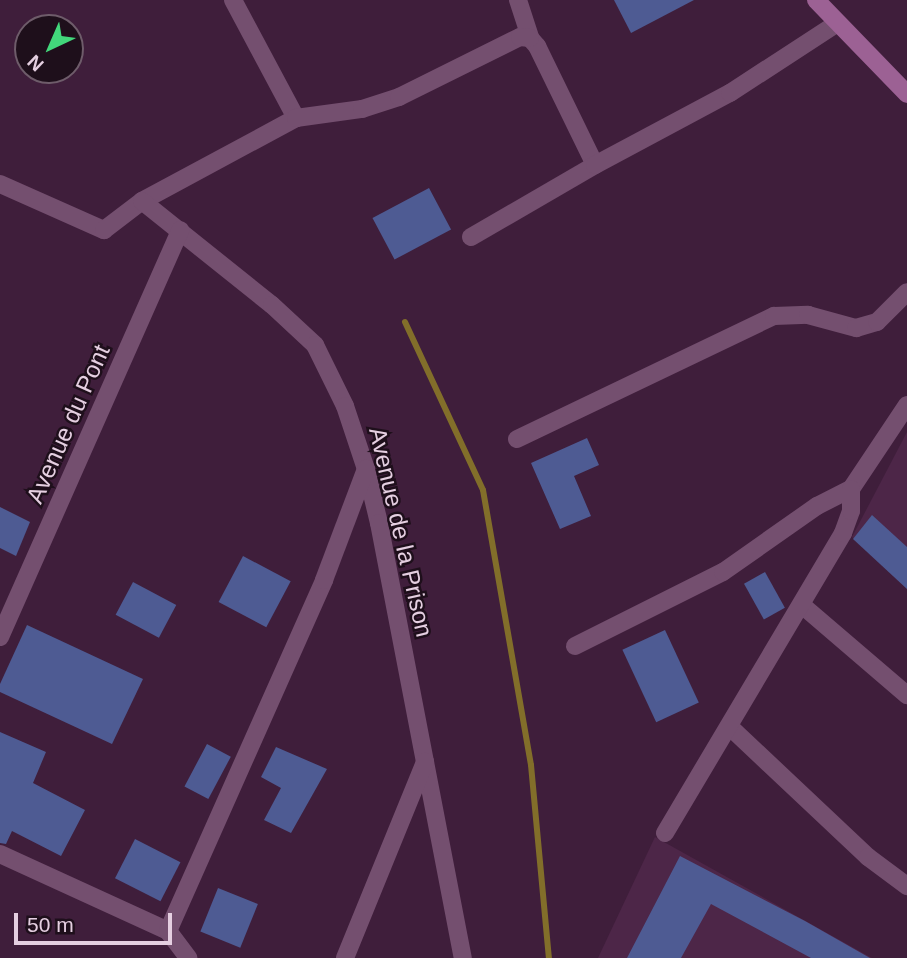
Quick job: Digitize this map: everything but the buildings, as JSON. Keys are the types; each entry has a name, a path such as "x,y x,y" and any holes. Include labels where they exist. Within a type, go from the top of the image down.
{"main road":[{"path":"816,0 836,24 907,94"}],"street":[{"path":"233,0 296,118"},
{"path":"518,0 530,38 537,46 595,165"},
{"path":"471,237 595,165 730,93 836,24"},
{"path":"0,184 104,230 142,201 296,118 362,109 399,97 520,37 530,38"},
{"name":"Avenue de la Prison","path":"142,201 272,305 315,345 345,406 366,469 463,958"},
{"name":"Avenue du Pont","path":"0,637 180,230"},
{"path":"517,439 774,316 808,315 856,328 877,322 907,292"},
{"path":"575,646 723,572 817,506 851,489 907,405"},
{"path":"168,931 324,580 366,469"},
{"path":"666,833 803,606 843,533 850,511 851,489"},
{"path":"803,606 907,695"},
{"path":"730,727 868,857 907,886"},
{"path":"345,958 425,762"},
{"path":"0,854 168,931 188,958"}],"shaded area":[{"path":"907,432 907,589 852,537"},
{"path":"655,837 872,958 598,958"}],"waterway":[{"path":"405,322 483,490 531,765 549,958"}]}
